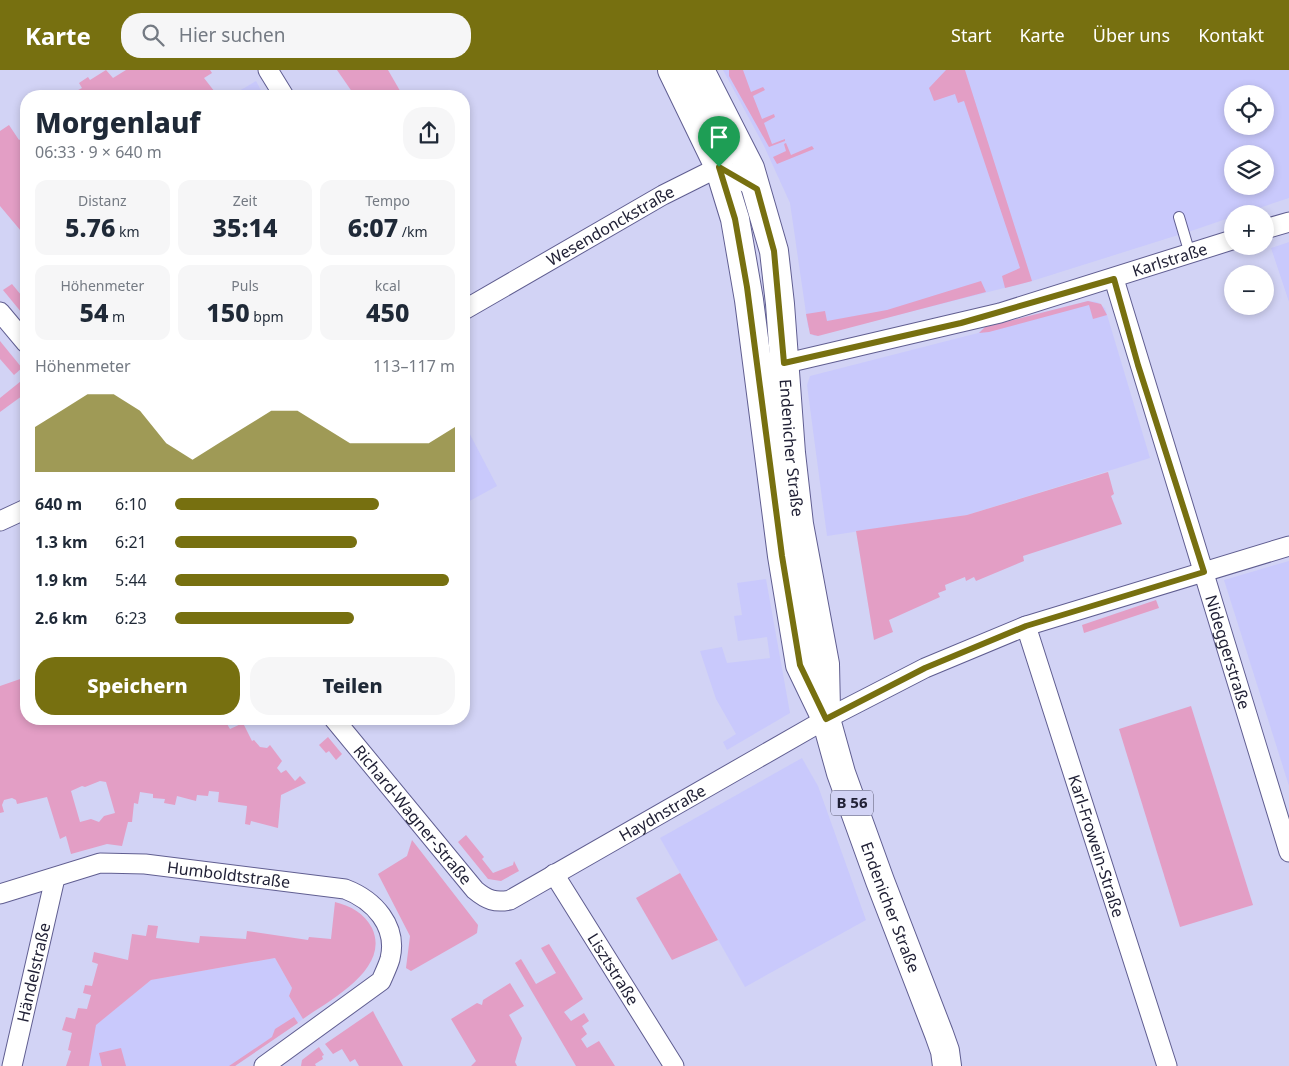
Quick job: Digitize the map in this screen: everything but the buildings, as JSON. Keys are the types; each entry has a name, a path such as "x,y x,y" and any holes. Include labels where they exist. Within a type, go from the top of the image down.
{"main road":[{"name":"Endenicher Straße","path":"672,70 719,167 735,219 758,369 782,556 800,665 826,719 841,773 876,872 950,1061"},
{"name":"Endenicher Straße","path":"700,70 739,145 757,189 774,251 790,444 800,524 825,664 826,719"}],"street":[{"path":"268,70 280,90"},
{"path":"719,167 757,189"},
{"name":"Wesendonckstraße","path":"470,307 655,200 719,167"},
{"path":"1274,227 1289,222"},
{"name":"Karlstraße","path":"758,369 969,321 1114,279 1224,243"},
{"name":"Nideggerstraße","path":"1114,279 1138,365 1204,572 1289,852"},
{"path":"0,312 20,337"},
{"path":"0,521 20,512"},
{"name":"Haydnstraße","path":"496,903 510,900 826,719 925,668 1026,626 1289,546"},
{"name":"Karl-Frowein-Straße","path":"1026,626 1167,1066"},
{"name":"Richard-Wagner-Straße","path":"339,725 474,890 484,898 496,903"},
{"name":"Humboldtstraße","path":"0,894 100,863 145,864 345,889 361,897 372,905 388,925 392,942 390,959 381,981 274,1063"},
{"name":"Lisztstraße","path":"554,874 674,1066"},
{"name":"Händelstraße","path":"12,1066 56,878"}],"lane":[{"path":"1179,217 1190,254"}],"shaded area":[{"path":"106,70 113,78 126,70 210,70 212,73 204,78 213,90 78,90 82,88 79,83 88,77 90,80"},
{"path":"337,70 388,70 400,90 351,90"},
{"path":"723,70 1289,70 1289,198 1268,205 1224,205 1224,220 1032,281 814,336 808,327 790,203 764,146"},
{"path":"729,70 743,70 751,92 763,87 765,90 753,96 762,119 774,114 775,117 764,123 772,144 785,139 785,141 769,147 729,76"},
{"path":"946,70 965,70 1032,281 1005,288 1002,276 1020,268 964,101 958,103 955,94 934,101 929,88"},
{"path":"256,81 261,90 241,90"},
{"path":"9,125 20,139 20,230 0,206 0,131"},
{"path":"786,143 791,155 812,146 814,149 777,164 773,157 786,151 784,144"},
{"path":"1289,242 1289,302 1273,255 1274,247"},
{"path":"981,281 986,292 818,336 810,334 806,314 825,311 827,321 887,310"},
{"path":"12,284 20,294 20,311 3,290"},
{"path":"1088,301 1097,302 1105,308 1150,458 967,515 827,536 807,385 810,376 978,333 985,327"},
{"path":"1088,301 1101,304 1107,315 1093,319 1089,305 979,333 985,327"},
{"path":"0,341 20,366 20,370 14,375 0,359"},
{"path":"20,382 20,397 0,412 0,398"},
{"path":"470,434 497,486 470,501"},
{"path":"1108,472 1114,494 1111,496 1122,524 1023,556 1024,561 976,581 974,577 966,581 965,577 945,585 946,590 938,593 940,597 889,620 893,632 874,640 856,531 967,515"},
{"path":"1289,561 1289,786 1224,580"},
{"path":"766,579 790,713 727,750 723,742 736,734 716,699 700,651 722,647 727,663 770,658 767,637 738,641 734,616 742,615 737,583"},
{"path":"1156,600 1159,608 1084,633 1082,625"},
{"path":"20,679 20,725 228,725 230,729 244,725 252,741 254,740 260,747 267,748 270,745 282,761 277,768 281,773 286,770 295,781 300,776 306,783 281,795 278,828 251,821 250,825 245,824 247,806 218,802 219,792 209,791 208,796 197,795 196,801 177,796 175,805 164,803 165,799 153,798 153,794 140,792 138,804 134,803 132,822 128,822 122,846 107,844 71,854 66,836 60,839 47,797 17,804 16,800 12,798 4,800 2,805 4,812 0,813 0,686","holes":["100,781 106,782 115,813 104,816 99,822 91,819 80,822 71,791"]},
{"path":"1191,706 1253,905 1180,927 1119,729"},
{"path":"328,737 342,754 336,760 329,751 326,753 319,745"},
{"path":"802,758 818,786 866,920 745,987 660,838"},
{"path":"466,835 484,857 482,859 493,873 513,865 514,861 519,871 501,881 488,879 458,842"},
{"path":"412,840 478,925 477,933 411,971 406,968 410,936 378,874 407,856"},
{"path":"680,873 718,940 672,960 636,898"},
{"path":"335,902 356,911 369,923 376,943 373,957 366,970 355,982 303,1019 289,996 292,988 275,958 151,980 96,1025 89,1066 66,1066 71,1051 68,1050 72,1033 62,1030 66,1017 75,1019 78,1008 87,1009 91,995 83,993 85,985 92,986 98,964 92,962 94,952 128,960 132,934 146,936 148,925 158,926 156,938 199,943 200,936 246,939 247,931 308,940 309,937 331,939"},
{"path":"549,944 583,999 564,1012 571,1021 584,1013 589,1021 582,1026 587,1034 581,1039 587,1048 599,1041 615,1066 576,1066 515,963 521,959 536,984 556,973 541,948"},
{"path":"275,958 292,988 289,996 303,1019 235,1066 89,1066 95,1025 151,980"},
{"path":"510,983 524,1006 509,1015 522,1038 515,1062 517,1066 471,1066 476,1061 451,1019 477,1003 482,1005 483,1000"},
{"path":"373,1011 403,1066 359,1066 355,1059 350,1062 342,1049 333,1054 325,1044"},
{"path":"294,1017 298,1023 235,1066 229,1066 272,1037 275,1029"},
{"path":"319,1047 324,1055 322,1056 323,1059 315,1064 316,1066 301,1066 302,1060"},
{"path":"121,1048 126,1066 102,1066 99,1053"}],"route":[{"path":"719,167 741,178 757,189 774,251 784,363 961,323 1114,279 1138,365 1204,572 1026,626 925,668 826,719 800,665 782,556 747,287 735,219 719,167"}]}
